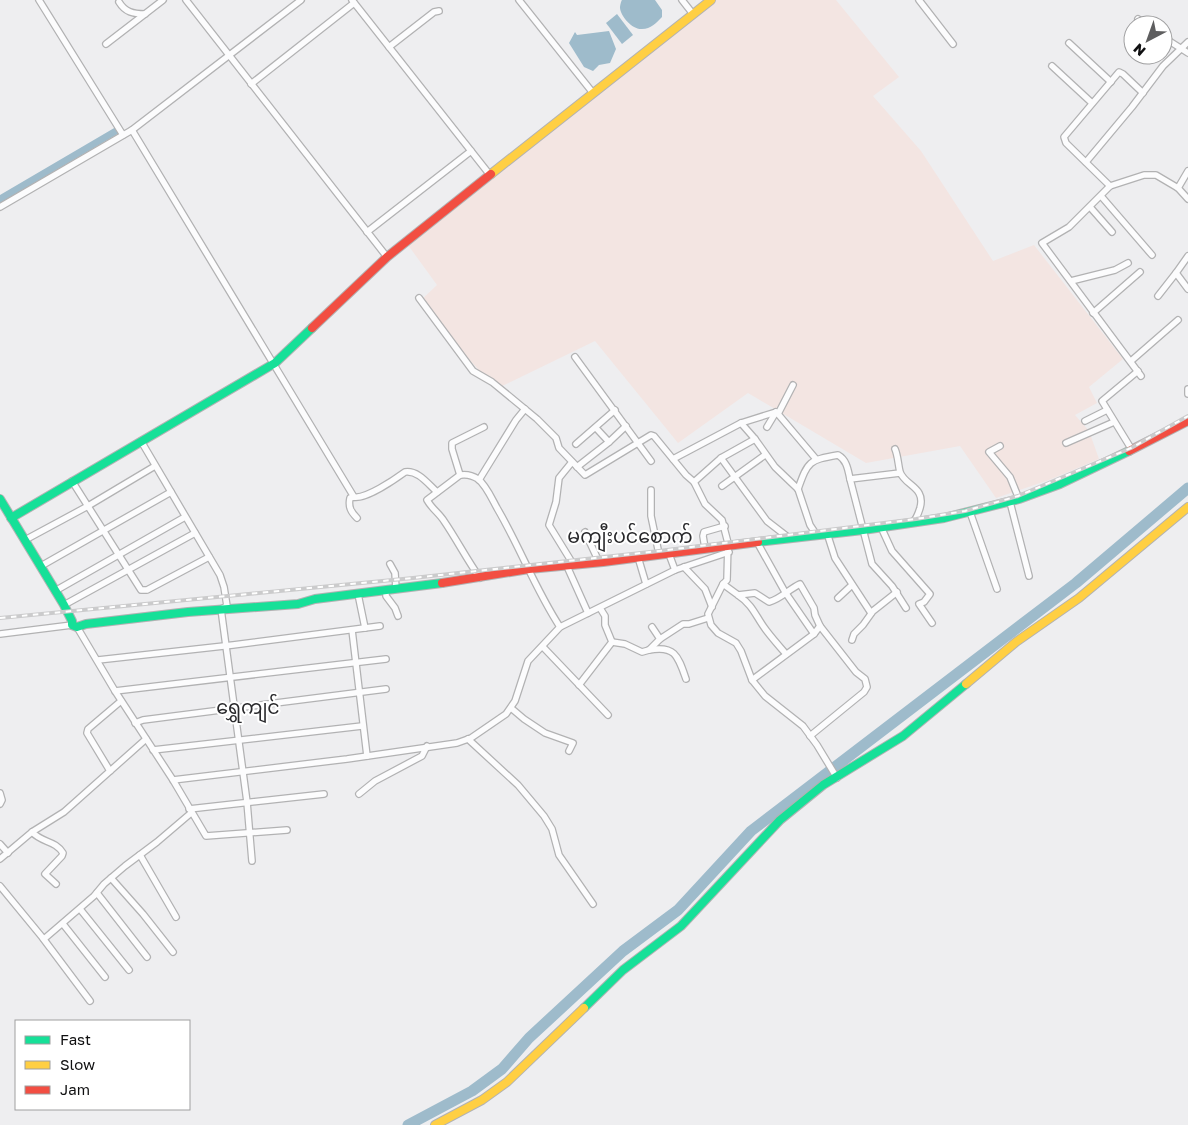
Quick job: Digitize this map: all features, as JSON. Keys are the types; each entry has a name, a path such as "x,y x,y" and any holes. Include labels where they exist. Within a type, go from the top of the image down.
{"street":[{"path":"39,0 123,135"},
{"path":"106,44 162,0"},
{"path":"186,0 387,257"},
{"path":"0,207 132,130 301,0"},
{"path":"519,0 593,93"},
{"path":"682,0 693,14"},
{"path":"12,518 274,364 387,257 711,0"},
{"path":"919,0 954,44"},
{"path":"119,2 129,12 145,14"},
{"path":"250,84 353,2 490,175"},
{"path":"389,47 434,12 440,11"},
{"path":"1070,42 1111,82"},
{"path":"1086,162 1163,66 1182,50 1188,42"},
{"path":"1173,44 1188,53"},
{"path":"1052,66 1092,103"},
{"path":"1110,186 1066,143 1064,136 1119,72 1143,93"},
{"path":"132,130 354,497"},
{"path":"367,232 471,151"},
{"path":"1178,188 1188,171"},
{"path":"1132,450 1103,405 1102,400 1140,373 1042,243 1069,228 1110,186 1144,175 1156,175 1178,188 1188,198"},
{"path":"1101,196 1152,254"},
{"path":"1090,207 1112,232"},
{"path":"1158,296 1188,256"},
{"path":"1071,280 1115,270 1128,263"},
{"path":"1093,312 1140,272"},
{"path":"1176,273 1188,289"},
{"path":"419,298 473,372 492,382 506,396 525,409 552,434 557,441 558,448 586,475 653,435 694,482 705,504 721,517 725,526 729,549 727,580 723,584 708,618 711,626 718,633 736,643 752,680 765,696 803,726 836,776"},
{"path":"1130,361 1178,320"},
{"path":"576,357 651,460"},
{"path":"767,427 793,385"},
{"path":"1188,389 1188,394"},
{"path":"479,480 516,420 525,409"},
{"path":"576,444 615,410"},
{"path":"1085,421 1107,410"},
{"path":"673,459 741,424 777,413"},
{"path":"777,413 816,459"},
{"path":"173,780 457,743 468,739 498,720 511,708 528,662 560,627 675,570 729,549 757,542 863,530 970,512 1010,502 1060,484 1188,421"},
{"path":"1066,443 1114,422"},
{"path":"741,424 755,439 775,468 798,489 810,525 816,534"},
{"path":"578,467 626,426"},
{"path":"460,475 452,444 484,427"},
{"path":"596,428 609,442"},
{"path":"694,482 722,458 755,439"},
{"path":"141,441 220,575 227,606 221,610"},
{"path":"1000,446 989,452 1010,477 1019,499"},
{"path":"895,449 900,473 920,496 920,506 916,519 913,522"},
{"path":"722,486 765,455"},
{"path":"798,489 812,460 840,456 847,466 872,564 896,592 906,608"},
{"path":"722,458 767,521 789,538"},
{"path":"572,462 559,478 556,502 550,525 569,564 588,612"},
{"path":"24,540 88,506 155,466"},
{"path":"357,518 351,512 350,498 357,498 366,494 405,472 412,471 419,475 437,492"},
{"path":"850,479 900,473"},
{"path":"480,578 466,559 445,522 432,509 427,500 460,475 466,474 479,480 499,511 548,609 560,627"},
{"path":"72,481 143,591 209,558"},
{"path":"651,490 651,516 659,554"},
{"path":"41,566 170,492"},
{"path":"0,499 75,626 173,780 206,836 287,830"},
{"path":"1010,502 1029,576"},
{"path":"436,1125 482,1100 507,1082 623,970 682,926 780,820 836,776 902,736 1016,642 1079,598 1188,507"},
{"path":"970,512 997,589"},
{"path":"55,591 185,516"},
{"path":"705,548 704,532 725,526"},
{"path":"881,527 892,551 930,594 924,602 919,604 932,623"},
{"path":"585,532 599,562"},
{"path":"64,605 195,533"},
{"path":"826,533 835,558 871,613"},
{"path":"757,542 785,592 814,634"},
{"path":"0,634 166,614 298,604 316,599 480,578 529,569 669,554 705,548 729,549"},
{"path":"669,554 675,570"},
{"path":"638,557 646,584"},
{"path":"390,564 394,574 396,589"},
{"path":"684,567 705,588 712,607"},
{"path":"723,584 747,601 761,624 786,654"},
{"path":"738,595 755,593 769,602 777,600 785,592 800,584 814,608 820,626 856,672 864,679 867,687 864,692 810,736"},
{"path":"838,598 852,585"},
{"path":"386,590 386,596 395,608 398,616"},
{"path":"852,640 854,634 871,613 896,592"},
{"path":"358,594 364,628"},
{"path":"600,608 605,616 604,625 612,642"},
{"path":"221,610 250,832 252,861"},
{"path":"649,650 660,639 683,624 708,618"},
{"path":"98,660 380,626"},
{"path":"752,680 814,634 820,626"},
{"path":"652,627 660,639"},
{"path":"352,630 367,756"},
{"path":"612,642 625,644 642,652 660,648 669,649 680,662 686,679"},
{"path":"579,685 612,642"},
{"path":"543,647 608,715"},
{"path":"115,691 386,659"},
{"path":"135,723 143,720 360,694 386,689"},
{"path":"110,771 87,733 88,729 121,701"},
{"path":"511,708 546,733 573,743 569,751"},
{"path":"153,750 362,726"},
{"path":"0,859 32,832 64,812 146,739"},
{"path":"468,739 518,785 544,816 552,830 559,854 593,904"},
{"path":"359,794 375,781 422,756 427,746"},
{"path":"0,793 2,800 0,804"},
{"path":"44,939 190,811 246,802 324,794"},
{"path":"32,832 43,840 53,842 63,853 45,874 56,884"},
{"path":"0,844 8,853"},
{"path":"140,855 176,917"},
{"path":"112,878 173,952"},
{"path":"0,886 44,939 90,1000"},
{"path":"97,893 147,957"},
{"path":"80,909 129,970"},
{"path":"63,924 105,977"}],"shaded area":[{"path":"714,0 836,0 899,77 873,96 921,151 993,261 1034,245 1123,359 1089,387 1097,403 1075,415 1089,431 1099,459 1049,480 996,498 960,446 866,463 748,393 678,443 595,341 496,389 418,303 437,285 408,245"}],"water":[{"path":"622,0 655,0 662,10 662,17 648,28 639,29 628,22 621,12"},
{"path":"617,14 633,35 622,44 606,23"},
{"path":"609,31 616,49 610,63 599,65 593,71 584,67 569,43 575,32 577,35"}],"waterway":[{"path":"0,199 116,131"},
{"path":"408,1125 472,1091 502,1069 529,1038 623,951 678,910 751,831 1076,583 1188,488"}],"railway":[{"path":"0,618 413,578 659,551 916,519 965,511 1018,496 1131,448 1188,416"}],"traffic: fast":[{"path":"11,518 275,363 312,328"},
{"path":"758,542 863,530 944,518 1019,499 1060,484 1129,451"},
{"path":"0,499 64,605 72,625 77,627 86,624 188,612 298,604 315,599 442,583"},
{"path":"584,1008 623,970 681,926 780,820 823,785 903,736 966,684"}],"traffic: slow":[{"path":"491,174 711,0"},
{"path":"966,684 1016,642 1079,598 1188,507"},
{"path":"435,1125 482,1100 507,1082 584,1008"}],"traffic: jam":[{"path":"312,328 387,257 491,174"},
{"path":"1129,451 1188,421"},
{"path":"442,583 529,569 603,562 758,542"}],"district":[{"name":"မကျီးပင်စောက်","path":"630,535"},
{"name":"ရွှေကျင်","path":"248,706"}]}
